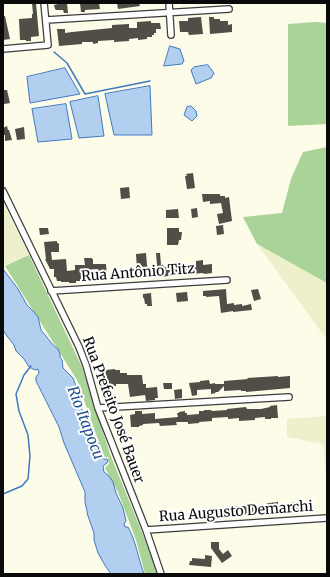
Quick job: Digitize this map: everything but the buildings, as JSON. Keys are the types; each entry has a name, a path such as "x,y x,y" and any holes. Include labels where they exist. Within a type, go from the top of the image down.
{"street":[{"path":"3,49 48,45 44,3"},
{"path":"169,3 172,35"},
{"path":"46,20 229,8"},
{"name":"Rua Prefeito José Bauer","path":"3,191 79,347 86,365 98,408 146,530 161,574"},
{"name":"Rua Antônio Titz","path":"51,291 227,280"},
{"path":"98,408 289,397"},
{"name":"Rua Augusto Demarchi","path":"146,530 327,518"}],"green space":[{"path":"316,22 327,23 327,124 288,126 288,24"},
{"path":"327,147 327,283 257,244 243,217 282,213 291,179 303,152"},
{"path":"3,202 29,255 6,265 3,261"},
{"path":"257,244 327,283 327,340 311,318"},
{"path":"29,255 82,367 110,454 159,574 145,574 136,540 118,492 105,468 109,464 108,457 104,457 77,380 5,266"},
{"path":"327,416 327,481 323,444 287,437 287,419"}],"water":[{"path":"170,46 180,49 184,61 182,64 164,66"},
{"path":"208,65 214,73 211,78 196,84 191,70 194,67"},
{"path":"65,68 80,94 30,103 27,77"},
{"path":"150,86 152,135 114,135 105,94"},
{"path":"98,96 104,136 79,138 70,102"},
{"path":"66,104 72,139 38,142 32,109"},
{"path":"191,106 196,111 197,116 192,121 184,115 187,107"},
{"name":"Rio Itapocu","path":"3,269 18,289 27,305 38,317 41,330 58,349 63,368 73,378 80,408 85,412 90,423 91,433 98,443 101,456 108,460 103,466 104,472 113,482 123,508 126,521 124,524 125,527 128,527 133,538 144,574 111,574 98,553 85,502 85,492 64,443 59,427 36,381 36,377 39,373 38,369 35,370 29,367 16,351 14,345 3,330"}],"waterway":[{"path":"54,52 67,63 85,94 150,81"},
{"path":"3,494 22,486 28,479 30,456 28,435 19,411 16,394 24,375 31,366"}]}
